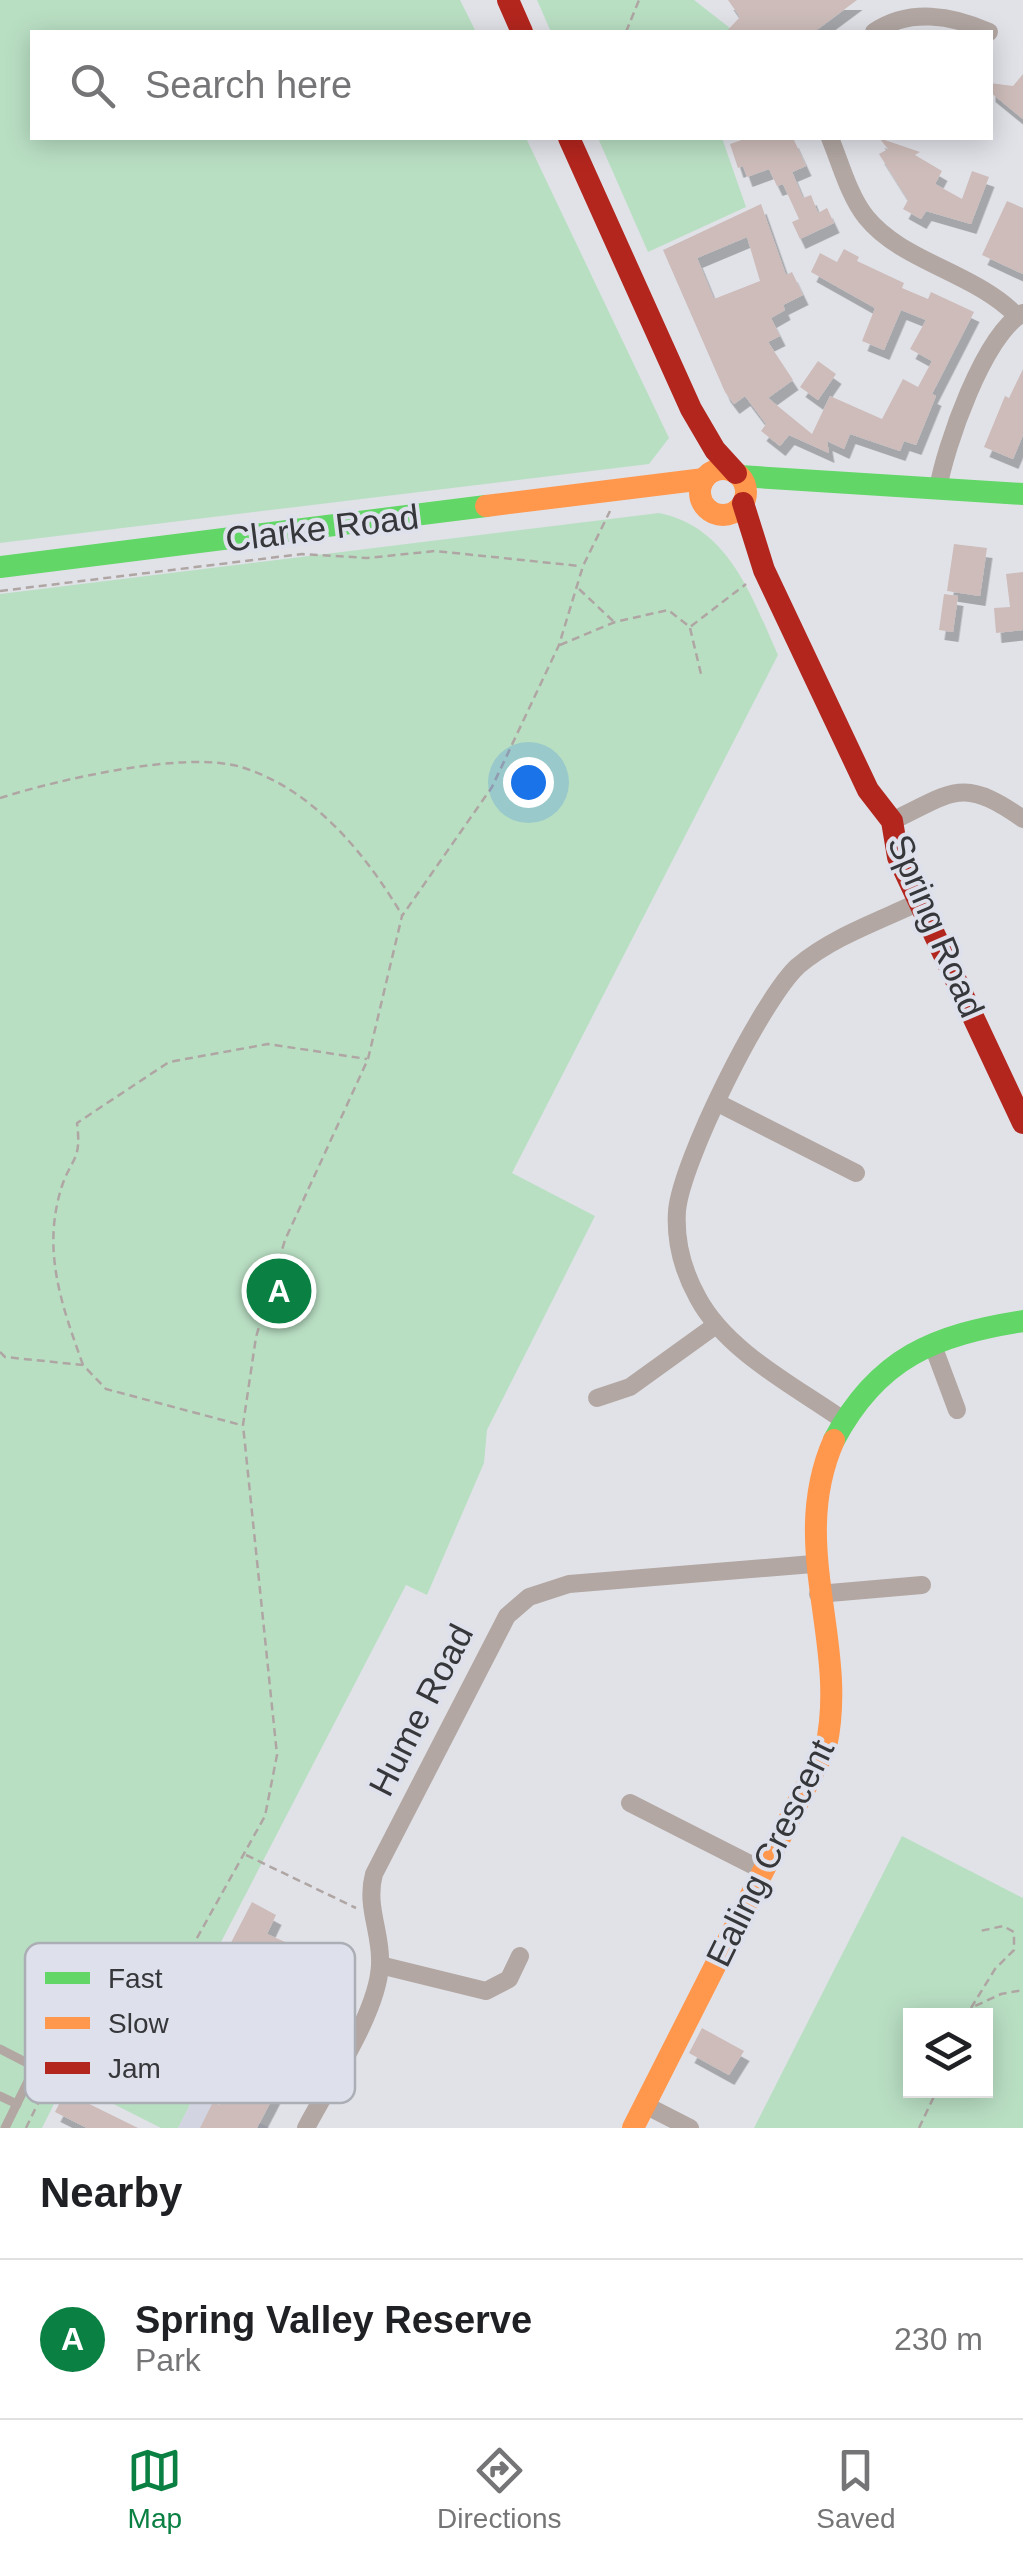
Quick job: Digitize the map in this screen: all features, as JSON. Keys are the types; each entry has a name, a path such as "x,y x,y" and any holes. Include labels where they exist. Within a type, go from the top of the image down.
{"street":[{"path":"508,0 521,30"},
{"path":"877,30 916,15 969,23 984,30"},
{"path":"570,140 691,409 715,450 745,488 743,502"},
{"path":"831,140 862,214 883,236 993,292 1020,314 998,336 945,450 938,490"},
{"path":"691,409 705,478 700,492 711,511 730,514 743,502 797,482"},
{"path":"705,478 721,469 738,475 776,476 797,482 1023,494"},
{"name":"Clarke Road","path":"0,567 632,491 682,479 705,478"},
{"name":"Clarke Road","path":"632,491 711,511"},
{"name":"Spring Road","path":"743,502 764,570 868,790 892,821 898,857 1023,1123"},
{"name":"Spring Road","path":"711,511 764,570"},
{"path":"892,821 962,791 988,796 1023,819"},
{"path":"843,1420 716,1325 686,1272 677,1228 683,1182 718,1102 774,996 796,968 822,949 919,902"},
{"path":"718,1102 856,1173"},
{"name":"Ealing Crescent","path":"633,2128 823,1757 831,1730 834,1694 814,1564 817,1484 843,1420 879,1377 932,1343 1023,1321"},
{"path":"597,1398 630,1387 716,1325"},
{"path":"932,1343 957,1410"},
{"name":"Hume Road","path":"355,2033 369,2006 380,1966 370,1915 371,1885 379,1861 500,1628 522,1601 569,1584 814,1564"},
{"path":"818,1594 922,1585"},
{"path":"630,1803 764,1871"},
{"path":"380,1966 486,1991 509,1979 520,1956"},
{"name":"Hume Road","path":"306,2128 319,2103"},
{"path":"645,2105 690,2128"}],"lane":[{"path":"0,2050 25,2062"},
{"path":"4,2128 25,2086"},
{"path":"0,2096 16,2104"}],"path":[{"path":"627,30 639,0"},
{"path":"194,1943 265,1816 277,1754 243,1425 256,1337 284,1240 368,1059 402,916 492,787 559,645 583,566 632,491"},
{"path":"0,591 302,554 367,558 435,551 583,566"},
{"path":"690,627 764,570"},
{"path":"578,588 615,622"},
{"path":"559,645 615,622 668,610 690,627 701,674"},
{"path":"0,798 73,778 201,762 241,767 280,785 350,837 402,916"},
{"path":"243,1425 106,1389 82,1365 57,1292 51,1242 61,1187 80,1152 77,1124 170,1062 268,1044 368,1059"},
{"path":"0,1352 6,1357 82,1365"},
{"path":"245,1854 370,1915"},
{"path":"971,2008 995,1969 1014,1950 1014,1932 1003,1926 980,1931"},
{"path":"971,2008 1001,1994 1023,1990"},
{"path":"919,2128 933,2098"},
{"path":"26,2128 38,2103"}],"shaded area":[{"path":"191,2103 221,2103 270,2128 178,2128"}],"green space":[{"path":"0,0 460,0 475,30 30,30 30,140 527,140 669,438 649,464 0,543"},
{"path":"537,0 694,0 732,30 550,30"},
{"path":"599,140 723,140 746,207 648,252"},
{"path":"659,513 683,521 721,549 747,588 778,655 512,1173 595,1216 487,1430 484,1463 427,1595 406,1585 220,1943 25,1943 25,2103 54,2103 42,2128 0,2128 0,594"},
{"path":"902,1836 1023,1898 1023,2128 754,2128"},
{"path":"112,2103 191,2103 178,2128 161,2128"}],"building":[{"path":"728,0 857,0 817,30 728,30 740,17"},
{"path":"1023,74 1023,119 993,94 993,83 1013,86"},
{"path":"741,140 794,140 806,166 792,172 803,198 811,195 818,213 827,208 834,223 800,239 792,222 799,219 783,184 777,186 769,169 747,177 743,166 738,168 730,144"},
{"path":"881,140 920,152 915,155 942,171 935,184 962,199 972,171 989,177 971,224 926,211 921,219 903,209 908,200 879,154 888,149"},
{"path":"1007,201 1023,208 1023,274 982,255"},
{"path":"761,204 786,275 792,272 803,295 783,305 785,310 771,318 780,336 768,342 793,380 768,398 812,434 830,396 882,419 903,379 918,387 932,361 910,349 926,320 901,310 884,350 862,341 875,308 811,272 820,253 837,262 844,249 859,257 857,261 904,283 902,288 928,299 931,292 974,312 932,394 936,396 916,445 904,441 900,451 850,434 844,449 827,441 829,453 789,435 780,446 761,431 766,424 745,396 734,404 725,392 663,250","holes":["747,237 760,281 714,299 697,258"]},
{"path":"818,361 836,374 818,400 800,387"},
{"path":"1023,369 1023,435 1013,459 984,447 1005,396 1009,398"},
{"path":"954,544 987,548 980,596 947,591"},
{"path":"1023,572 1023,630 996,633 994,608 1010,607 1006,574"},
{"path":"944,594 958,596 953,632 939,630"},
{"path":"252,1902 276,1915 267,1934 288,1943 231,1943"},
{"path":"702,2028 744,2051 729,2075 689,2053"},
{"path":"60,2103 87,2103 138,2128 87,2128 55,2112"},
{"path":"212,2103 270,2103 257,2128 200,2128"}],"traffic: fast":[{"path":"740,476 1023,494"},
{"path":"0,567 486,506"},
{"path":"834,1440 870,1388 912,1355 963,1334 1023,1321"}],"traffic: slow":[{"path":"723,469 739,476 746,492 739,508 723,515 707,508 700,492 707,476 723,469"},
{"path":"486,506 704,479"},
{"path":"633,2128 826,1747 830,1670 816,1518 821,1479 834,1440"}],"traffic: jam":[{"path":"508,0 521,30"},
{"path":"570,140 691,409 715,450 736,473"},
{"path":"743,503 764,570 868,790 892,821 898,857 1023,1123"}],"place":[{"name":"Spring Valley Reserve","path":"279,1291"}]}
